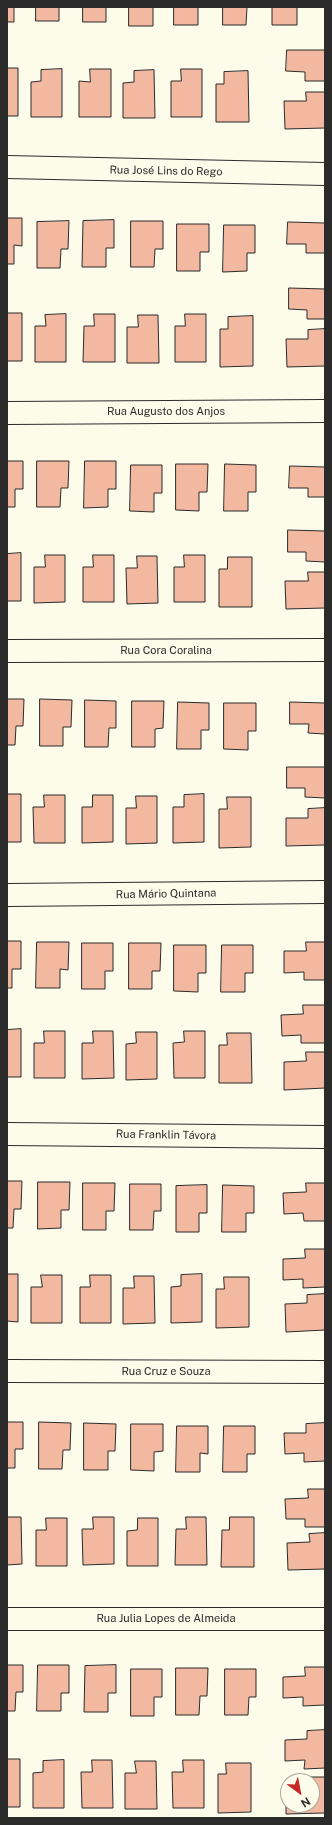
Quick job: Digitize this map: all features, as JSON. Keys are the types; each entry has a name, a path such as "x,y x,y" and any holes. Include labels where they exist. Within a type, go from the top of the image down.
{"street":[{"name":"Rua José Lins do Rego","path":"7,167 325,174"},
{"name":"Rua Augusto dos Anjos","path":"7,413 325,411"},
{"name":"Rua Cora Coralina","path":"7,651 325,650"},
{"name":"Rua Mário Quintana","path":"7,895 325,892"},
{"name":"Rua Franklin Távora","path":"7,1134 325,1137"},
{"name":"Rua Cruz e Souza","path":"7,1371 325,1372"},
{"name":"Rua Julia Lopes de Almeida","path":"7,1619 325,1619"}],"building":[{"path":"7,7 14,7 14,22 7,22"},
{"path":"36,7 59,7 59,21 36,21"},
{"path":"83,7 106,7 106,22 83,22"},
{"path":"129,7 153,7 153,26 129,26"},
{"path":"174,7 198,7 198,25 174,25"},
{"path":"223,7 247,7 246,25 223,25"},
{"path":"272,7 297,7 297,25 272,25"},
{"path":"287,50 325,50 325,81 305,81 305,72 286,71"},
{"path":"7,68 18,68 18,116 7,116"},
{"path":"62,69 62,117 31,117 31,82 41,81 41,70"},
{"path":"90,69 111,69 111,117 79,117 79,81 90,82"},
{"path":"181,69 202,69 202,117 171,117 171,81 181,81"},
{"path":"154,70 155,118 123,118 123,83 134,82 134,71"},
{"path":"248,71 249,122 216,122 216,84 224,84 224,72"},
{"path":"306,92 325,92 325,128 285,129 284,101 306,101"},
{"path":"7,218 22,218 22,246 14,245 14,264 7,264"},
{"path":"114,220 114,248 106,248 106,267 82,267 83,221"},
{"path":"69,221 68,249 61,249 60,268 37,268 37,222"},
{"path":"131,221 163,221 163,249 155,249 154,267 131,267"},
{"path":"288,222 325,223 325,253 306,253 306,244 287,244"},
{"path":"177,224 209,224 209,252 200,252 200,271 177,271"},
{"path":"224,225 255,225 255,253 247,253 247,271 223,272"},
{"path":"289,288 325,289 325,319 307,319 307,310 289,309"},
{"path":"7,313 22,313 22,361 7,361"},
{"path":"66,314 66,362 35,362 35,326 46,326 45,315"},
{"path":"94,314 115,314 115,362 83,362 84,326 94,326"},
{"path":"185,314 206,314 206,362 175,362 175,326 185,326"},
{"path":"138,315 158,315 159,363 127,363 127,327 138,327"},
{"path":"253,316 253,366 220,367 220,329 228,329 228,317"},
{"path":"325,329 325,366 287,367 286,339 308,339 308,330"},
{"path":"7,461 23,461 23,489 15,489 15,507 7,507"},
{"path":"37,461 69,461 68,488 61,488 60,507 37,507"},
{"path":"85,461 116,461 116,489 108,489 108,507 84,508"},
{"path":"176,464 208,464 207,492 199,492 199,511 176,510"},
{"path":"225,464 256,465 256,492 248,492 248,511 224,511"},
{"path":"131,465 162,465 162,493 154,493 154,512 130,511"},
{"path":"290,466 325,467 325,497 308,497 308,488 289,488"},
{"path":"288,530 325,531 325,562 306,561 306,552 288,552"},
{"path":"21,553 21,601 7,601 7,554"},
{"path":"45,555 65,555 65,602 34,603 34,567 45,567"},
{"path":"93,555 114,555 114,602 83,602 83,567 93,567"},
{"path":"184,555 205,555 205,602 174,602 174,567 184,567"},
{"path":"137,556 157,556 158,603 127,604 126,568 137,568"},
{"path":"228,557 252,557 252,607 219,607 219,569 227,569"},
{"path":"308,572 325,572 325,608 286,609 285,581 308,581"},
{"path":"7,699 24,699 23,726 16,726 15,745 7,745"},
{"path":"40,699 72,700 71,727 63,727 63,746 40,746"},
{"path":"85,700 116,701 116,728 109,728 108,747 85,747"},
{"path":"132,701 164,701 163,728 155,729 155,747 132,747"},
{"path":"178,702 209,703 209,730 201,730 201,749 177,749"},
{"path":"290,702 325,703 325,734 308,733 309,724 290,724"},
{"path":"224,703 256,703 256,731 248,731 248,750 224,749"},
{"path":"287,767 325,767 325,798 305,797 305,788 287,788"},
{"path":"7,794 21,794 21,842 7,842"},
{"path":"204,794 204,842 173,843 173,807 184,807 184,795"},
{"path":"44,795 65,795 65,843 34,843 33,807 44,807"},
{"path":"93,795 113,795 113,842 82,843 82,807 92,807"},
{"path":"136,796 157,796 157,843 126,844 126,808 136,808"},
{"path":"227,797 251,797 251,847 219,848 219,809 227,809"},
{"path":"325,808 325,845 286,846 286,818 308,818 308,809"},
{"path":"7,941 21,941 21,969 12,969 12,988 7,988"},
{"path":"37,942 69,942 68,970 60,969 60,988 36,988"},
{"path":"306,942 325,942 325,980 304,980 304,972 284,973 284,951 306,951"},
{"path":"82,943 113,943 113,971 105,971 105,989 82,989"},
{"path":"129,943 161,943 160,971 152,971 152,989 129,989"},
{"path":"174,945 206,945 206,973 198,973 198,992 174,991"},
{"path":"222,945 253,945 253,973 245,973 245,992 221,992"},
{"path":"303,1005 325,1005 325,1043 301,1043 301,1035 282,1036 281,1015 303,1014"},
{"path":"21,1029 21,1077 7,1077 7,1030"},
{"path":"44,1031 65,1031 65,1078 34,1078 34,1043 44,1043"},
{"path":"93,1031 113,1031 114,1078 82,1079 82,1043 93,1043"},
{"path":"184,1031 205,1031 205,1078 174,1078 173,1043 184,1042"},
{"path":"136,1032 157,1032 157,1079 126,1080 126,1044 136,1043"},
{"path":"227,1033 251,1033 252,1083 219,1083 219,1045 227,1045"},
{"path":"306,1052 325,1052 325,1088 284,1090 284,1062 306,1061"},
{"path":"7,1181 22,1181 21,1209 14,1209 13,1228 7,1228"},
{"path":"38,1182 70,1182 69,1210 61,1210 61,1228 38,1229"},
{"path":"83,1183 115,1183 114,1211 106,1211 106,1230 83,1230"},
{"path":"306,1183 325,1183 325,1221 304,1221 303,1213 284,1214 283,1193 306,1192"},
{"path":"130,1184 161,1184 161,1211 154,1211 153,1230 130,1230"},
{"path":"207,1185 207,1213 199,1213 199,1232 176,1232 176,1186"},
{"path":"223,1185 254,1186 254,1213 246,1213 246,1232 222,1232"},
{"path":"305,1249 325,1249 325,1287 303,1288 303,1279 283,1280 283,1259 305,1258"},
{"path":"7,1274 18,1274 18,1322 7,1321"},
{"path":"202,1274 202,1322 171,1323 171,1287 181,1286 181,1275"},
{"path":"41,1275 62,1275 62,1323 31,1323 31,1287 42,1287"},
{"path":"90,1275 111,1275 111,1323 80,1323 80,1287 90,1287"},
{"path":"134,1276 154,1276 155,1323 123,1324 123,1288 134,1288"},
{"path":"224,1277 249,1277 249,1327 216,1328 216,1289 224,1289"},
{"path":"325,1294 325,1330 286,1332 285,1304 307,1303 307,1295"},
{"path":"7,1422 23,1422 23,1449 15,1449 15,1468 7,1468"},
{"path":"39,1422 71,1423 70,1450 63,1450 62,1469 39,1469"},
{"path":"84,1423 116,1424 115,1451 108,1451 108,1470 84,1470"},
{"path":"325,1423 325,1461 304,1462 304,1453 285,1454 284,1433 306,1433 306,1424"},
{"path":"131,1424 163,1424 163,1451 154,1452 154,1471 131,1470"},
{"path":"177,1426 208,1426 208,1454 200,1453 200,1472 176,1472"},
{"path":"224,1426 255,1426 255,1454 247,1454 247,1472 223,1472"},
{"path":"308,1489 325,1489 325,1527 305,1527 305,1519 286,1519 285,1499 308,1498"},
{"path":"7,1517 21,1517 22,1564 7,1565"},
{"path":"93,1517 114,1517 114,1564 83,1565 82,1529 93,1529"},
{"path":"186,1517 206,1517 207,1565 175,1565 176,1529 186,1529"},
{"path":"230,1517 254,1517 254,1567 221,1567 222,1530 229,1530"},
{"path":"46,1518 67,1518 67,1566 36,1566 36,1530 46,1530"},
{"path":"138,1518 158,1518 158,1566 127,1566 127,1531 137,1530"},
{"path":"325,1533 325,1569 288,1570 287,1543 310,1542 309,1534"},
{"path":"7,1665 23,1665 23,1692 16,1692 15,1711 7,1711"},
{"path":"38,1665 69,1665 69,1693 61,1693 61,1711 37,1711"},
{"path":"116,1665 116,1693 108,1693 108,1712 84,1712 85,1666"},
{"path":"305,1667 325,1667 325,1705 303,1706 303,1697 283,1698 283,1677 305,1676"},
{"path":"176,1668 208,1668 207,1696 200,1696 199,1715 176,1715"},
{"path":"131,1669 162,1669 162,1697 154,1697 154,1716 131,1716"},
{"path":"225,1669 256,1669 256,1697 249,1697 248,1715 225,1715"},
{"path":"325,1730 325,1768 304,1769 305,1760 285,1761 285,1740 307,1739 307,1731"},
{"path":"7,1759 20,1759 20,1807 7,1807"},
{"path":"64,1760 64,1808 33,1808 33,1773 43,1772 43,1761"},
{"path":"92,1760 112,1760 113,1808 82,1808 81,1772 92,1772"},
{"path":"183,1760 204,1760 204,1808 173,1808 172,1772 183,1772"},
{"path":"135,1761 156,1761 157,1809 125,1809 125,1773 136,1773"},
{"path":"226,1763 251,1763 251,1812 218,1813 218,1774 226,1774"},
{"path":"320,1777 325,1777 325,1813 286,1814 320,1813"}]}
